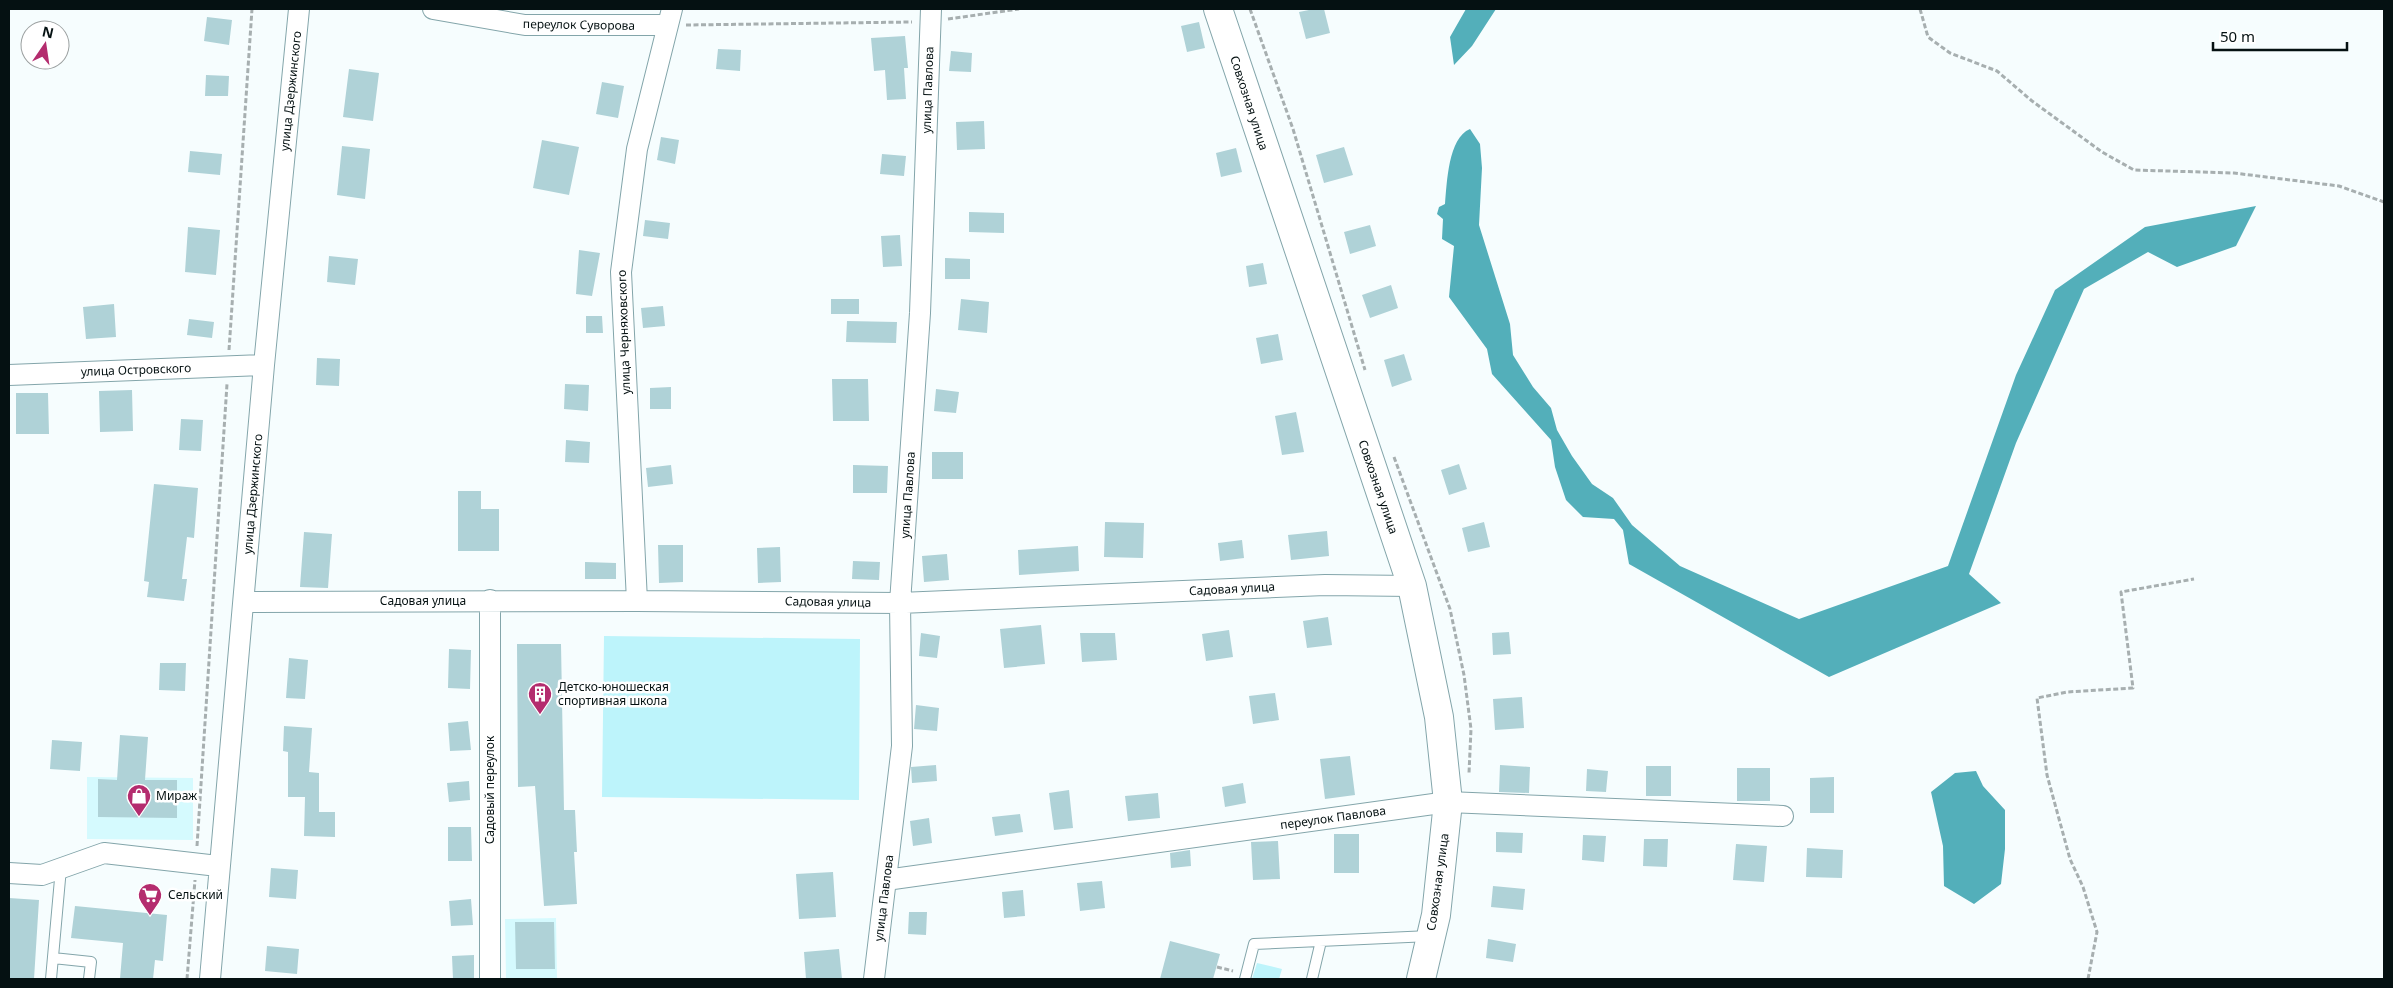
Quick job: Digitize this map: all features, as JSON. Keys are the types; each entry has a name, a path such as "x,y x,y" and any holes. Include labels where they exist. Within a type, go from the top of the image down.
{"street":[{"name":"улица Дзержинского","path":"210,979 218,866 299,9"},
{"name":"переулок Суворова","path":"433,9 525,26 670,17"},
{"name":"Совхозная улица","path":"1218,9 1412,586 1439,717 1448,802 1436,915 1420,979"},
{"name":"улица Павлова","path":"874,979 902,746 900,603 920,313 931,15"},
{"name":"улица Черняховского","path":"637,600 621,272 637,149 670,17"},
{"name":"улица Островского","path":"9,375 264,365"},
{"name":"Садовая улица","path":"244,602 637,600 900,603 1325,585 1412,586"},
{"name":"Садовый переулок","path":"490,600 490,979"},
{"name":"переулок Павлова","path":"886,880 1448,802 1783,816"},
{"path":"9,874 42,875 104,853 218,866"}],"lane":[{"path":"51,979 61,868"},
{"path":"1245,979 1254,944 1431,936"},
{"path":"1312,979 1321,941"},
{"path":"53,958 91,962 89,979"}],"path":[{"path":"188,979 252,9"},
{"path":"670,17 931,15 1019,9"},
{"path":"1920,9 1928,37 1950,53 1997,71 2032,101 2102,152 2134,170 2234,173 2329,185 2384,202"},
{"path":"2088,979 2096,932 2083,887 2070,859 2047,775 2037,698 2067,692 2133,688 2121,592 2194,579"}],"shaded area":[{"path":"1466,9 1496,9 1472,46 1454,65 1450,37"},
{"path":"1470,129 1480,144 1482,168 1479,225 1510,324 1513,355 1533,387 1551,408 1557,430 1572,456 1592,484 1613,498 1632,525 1680,566 1799,619 1948,566 2016,375 2055,290 2145,227 2256,206 2236,246 2177,267 2148,252 2084,289 2016,443 1969,574 2001,603 1829,677 1629,564 1623,530 1614,519 1583,517 1566,500 1555,467 1551,440 1492,374 1487,349 1449,297 1454,246 1442,239 1443,219 1437,214 1439,207 1445,204 1448,173 1453,151 1463,134"},
{"path":"604,636 860,639 859,800 602,797"},
{"path":"1976,771 1983,786 2005,810 2005,849 2001,884 1974,904 1944,886 1943,846 1931,792 1955,773"},
{"path":"87,777 193,778 193,840 87,839"},
{"path":"556,918 557,978 506,978 505,919"},
{"path":"1257,963 1282,969 1279,979 1252,979"}],"building":[{"path":"1324,9 1330,33 1306,39 1299,12"},
{"path":"207,17 232,20 229,45 204,41"},
{"path":"1199,22 1205,48 1187,52 1181,26"},
{"path":"905,36 908,68 904,68 906,99 887,100 885,70 874,71 871,38"},
{"path":"718,49 741,50 740,71 716,69"},
{"path":"951,51 972,53 971,72 949,71"},
{"path":"349,69 379,73 373,121 343,117"},
{"path":"206,75 229,76 228,96 205,96"},
{"path":"602,82 624,86 618,118 596,114"},
{"path":"984,121 985,149 957,150 956,122"},
{"path":"661,137 679,140 675,164 657,160"},
{"path":"542,140 579,147 569,195 533,188"},
{"path":"342,146 370,149 365,199 337,195"},
{"path":"1344,147 1353,175 1324,183 1316,155"},
{"path":"1236,148 1242,172 1221,177 1216,153"},
{"path":"190,151 222,154 220,175 188,172"},
{"path":"882,154 906,156 904,176 880,174"},
{"path":"969,212 1004,213 1004,233 969,232"},
{"path":"645,220 670,223 668,239 643,236"},
{"path":"1370,225 1376,246 1350,254 1344,232"},
{"path":"188,227 220,230 216,275 185,272"},
{"path":"900,235 902,266 883,267 881,236"},
{"path":"579,250 600,253 592,296 576,294"},
{"path":"329,256 358,259 355,285 327,282"},
{"path":"945,258 970,259 970,279 945,279"},
{"path":"1263,263 1267,284 1249,287 1246,266"},
{"path":"1391,285 1398,308 1370,318 1362,295"},
{"path":"831,299 859,299 859,314 831,314"},
{"path":"961,299 989,302 987,333 958,330"},
{"path":"114,304 116,337 86,339 83,307"},
{"path":"663,306 665,326 643,328 641,308"},
{"path":"586,316 602,316 603,333 586,333"},
{"path":"189,319 214,322 212,338 187,335"},
{"path":"847,321 897,322 896,343 846,342"},
{"path":"1278,334 1283,360 1261,364 1256,338"},
{"path":"1404,354 1412,380 1392,387 1384,360"},
{"path":"317,358 340,359 339,386 316,385"},
{"path":"832,379 868,379 869,421 833,421"},
{"path":"565,384 589,385 588,411 564,409"},
{"path":"671,387 671,409 650,409 650,388"},
{"path":"936,389 959,392 956,413 934,411"},
{"path":"132,390 133,431 100,432 99,391"},
{"path":"16,393 48,393 49,434 16,434"},
{"path":"1296,412 1304,452 1282,455 1275,416"},
{"path":"181,419 203,420 201,451 179,450"},
{"path":"566,440 590,442 589,463 565,462"},
{"path":"932,452 963,452 963,479 932,479"},
{"path":"1459,464 1467,489 1449,495 1441,470"},
{"path":"671,465 673,484 648,487 646,468"},
{"path":"853,465 888,466 887,493 853,493"},
{"path":"154,484 198,488 194,538 187,537 182,579 187,579 184,601 147,597 149,582 144,581"},
{"path":"458,491 481,491 481,509 499,509 499,551 458,551"},
{"path":"1105,522 1144,523 1143,558 1104,557"},
{"path":"1484,522 1490,547 1468,552 1462,528"},
{"path":"1327,531 1329,556 1291,560 1288,535"},
{"path":"304,532 332,534 328,588 300,587"},
{"path":"1242,540 1244,558 1220,561 1218,543"},
{"path":"658,545 683,545 683,582 659,583"},
{"path":"1078,546 1079,571 1019,575 1018,550"},
{"path":"780,547 781,582 758,583 757,548"},
{"path":"947,554 949,580 924,582 922,556"},
{"path":"853,561 880,562 879,580 852,579"},
{"path":"585,562 616,563 616,579 585,579"},
{"path":"1328,617 1332,645 1307,648 1303,621"},
{"path":"1041,625 1045,664 1004,668 1000,629"},
{"path":"1229,630 1233,657 1206,661 1202,634"},
{"path":"1509,632 1511,654 1493,655 1492,633"},
{"path":"921,633 940,636 937,658 919,656"},
{"path":"1080,633 1115,633 1117,660 1082,662"},
{"name":"Детско-юношеская спортивная школа","path":"517,644 561,644 564,810 575,810 577,852 574,852 577,904 544,906 535,786 518,787"},
{"path":"449,649 471,650 470,689 448,688"},
{"path":"289,658 308,660 305,699 286,698"},
{"path":"160,663 186,663 185,691 159,690"},
{"path":"1275,693 1279,720 1253,724 1249,696"},
{"path":"1522,697 1524,728 1495,730 1493,699"},
{"path":"916,705 939,708 937,731 914,729"},
{"path":"468,721 471,750 450,751 448,723"},
{"path":"284,726 312,728 309,772 319,773 319,812 335,812 335,837 304,836 305,797 288,797 288,752 283,751"},
{"path":"120,735 148,737 145,780 177,780 177,818 98,817 98,779 117,780"},
{"path":"52,740 82,742 80,771 50,769"},
{"path":"1350,756 1355,795 1325,799 1320,759"},
{"path":"936,765 937,781 912,783 911,767"},
{"path":"1500,765 1530,767 1529,793 1499,792"},
{"path":"1646,766 1671,766 1671,796 1646,796"},
{"path":"1737,768 1770,768 1770,801 1737,801"},
{"path":"1587,769 1608,771 1606,792 1586,791"},
{"path":"1834,777 1834,813 1810,813 1810,778"},
{"path":"469,781 470,800 449,802 447,783"},
{"path":"1243,783 1246,803 1225,807 1222,787"},
{"path":"1069,790 1073,828 1054,830 1049,793"},
{"path":"1158,793 1160,818 1128,821 1125,796"},
{"path":"1020,814 1023,832 995,836 992,817"},
{"path":"929,818 932,843 913,846 910,821"},
{"path":"448,827 471,827 472,861 448,861"},
{"path":"1496,832 1523,833 1522,853 1496,852"},
{"path":"1334,834 1359,834 1359,873 1334,873"},
{"path":"1583,835 1606,836 1604,862 1582,860"},
{"path":"1644,839 1668,839 1667,867 1643,866"},
{"path":"1278,841 1280,879 1253,880 1251,842"},
{"path":"1736,844 1767,846 1764,882 1733,880"},
{"path":"1807,848 1843,850 1842,878 1806,877"},
{"path":"1190,850 1191,866 1171,868 1170,853"},
{"path":"271,868 298,870 296,899 269,897"},
{"path":"833,872 836,917 799,919 796,874"},
{"path":"1102,881 1105,908 1080,911 1077,883"},
{"path":"1493,886 1525,889 1523,910 1491,907"},
{"path":"1023,890 1025,916 1004,918 1002,892"},
{"path":"9,898 39,900 34,979 9,979"},
{"path":"471,899 473,925 451,926 449,901"},
{"path":"75,906 167,915 163,961 155,960 153,979 120,979 123,943 71,938"},
{"path":"909,912 927,912 926,935 908,934"},
{"path":"515,922 554,922 555,969 516,969"},
{"path":"1488,939 1516,944 1513,962 1486,958"},
{"path":"1170,941 1220,954 1213,979 1160,979"},
{"path":"267,946 299,949 297,974 265,971"},
{"path":"839,949 842,979 806,979 804,952"},
{"path":"474,955 474,979 453,979 452,956"}],"place":[{"name":"Детско-юношеская спортивная школа","path":"540,715"},
{"name":"Мираж","path":"139,817"},
{"name":"Сельский","path":"150,916"}]}
